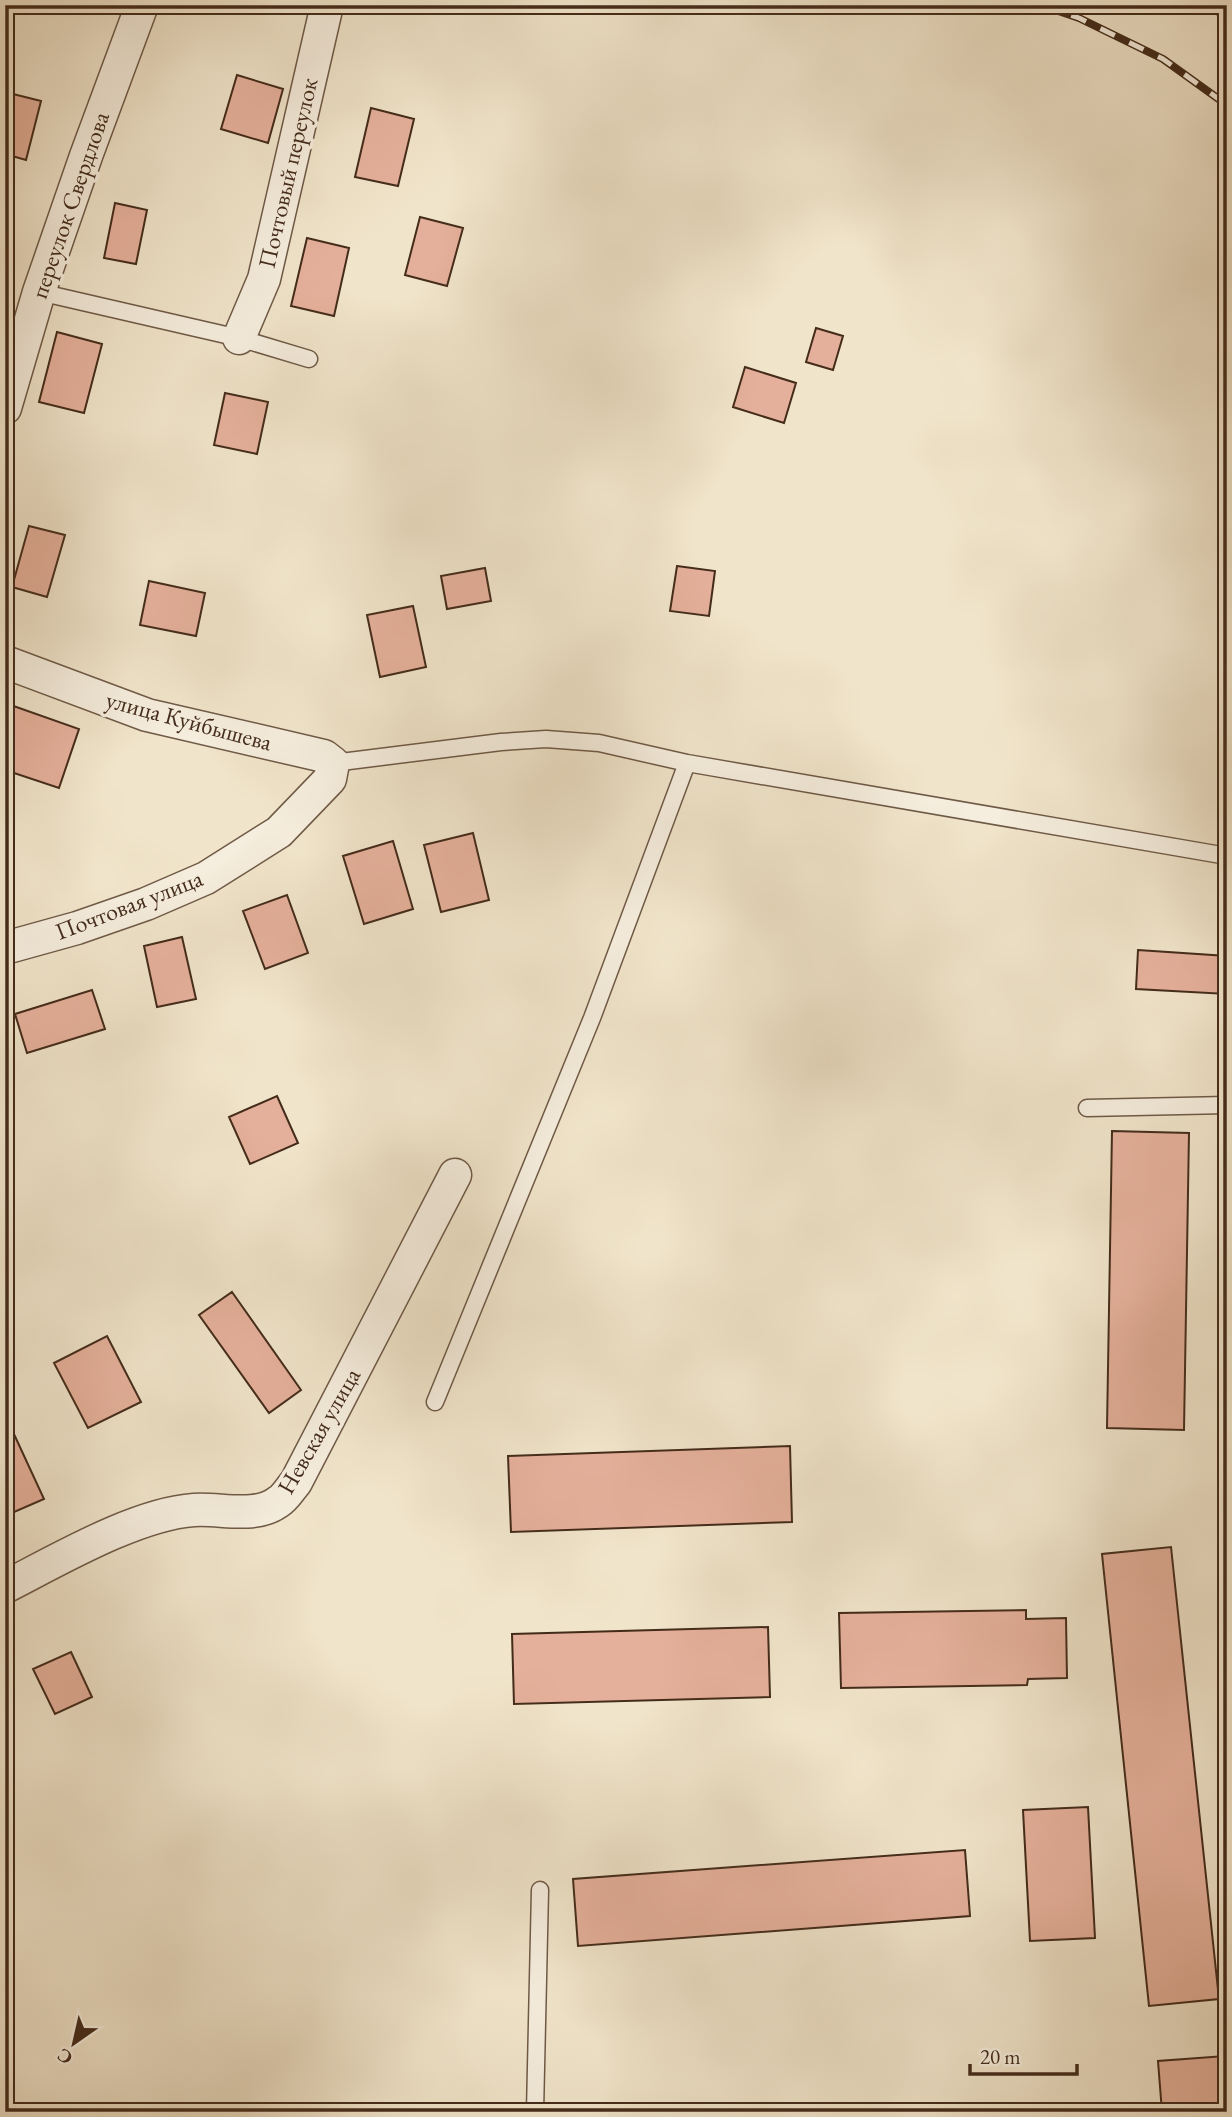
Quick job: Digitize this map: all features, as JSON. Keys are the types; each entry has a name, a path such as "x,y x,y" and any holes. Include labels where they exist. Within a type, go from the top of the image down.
{"street":[{"name":"переулок Свердлова","path":"5,408 39,292 142,5"},
{"name":"Почтовый переулок","path":"239,338 264,279 327,5"},
{"name":"улица Куйбышева","path":"5,662 148,715 324,756 333,763"},
{"name":"Почтовая улица","path":"5,948 77,928 146,904 206,878 279,832 330,779 333,763"},
{"name":"Невская улица","path":"5,1587 107,1536 152,1519 192,1510 263,1511 279,1502 296,1482 455,1175"}],"lane":[{"path":"39,292 239,338 309,359"},
{"path":"333,763 501,742 546,739 599,743 687,763 1227,856"},
{"path":"435,1402 592,1018 687,763"},
{"path":"1087,1108 1227,1105"},
{"path":"535,2112 540,1890"}],"building":[{"path":"237,75 283,89 268,143 221,129"},
{"path":"5,92 41,101 26,160 5,154"},
{"path":"371,108 414,119 398,186 355,177"},
{"path":"115,203 147,210 136,264 104,258"},
{"path":"420,217 463,228 447,286 405,275"},
{"path":"307,238 349,248 334,316 291,306"},
{"path":"816,328 843,336 833,370 806,362"},
{"path":"57,332 102,344 84,413 39,402"},
{"path":"745,367 796,383 784,423 733,407"},
{"path":"225,393 268,402 257,454 214,445"},
{"path":"29,526 65,535 47,597 12,587"},
{"path":"677,566 715,571 709,616 670,611"},
{"path":"485,568 491,601 447,609 441,576"},
{"path":"149,581 205,593 196,636 140,625"},
{"path":"413,606 426,667 380,677 367,615"},
{"path":"5,703 79,729 59,788 5,770"},
{"path":"473,833 489,900 441,912 424,845"},
{"path":"393,841 413,909 364,924 343,856"},
{"path":"287,895 308,953 265,969 243,911"},
{"path":"182,937 196,999 157,1007 144,946"},
{"path":"1138,950 1227,956 1227,994 1136,989"},
{"path":"92,990 105,1029 27,1053 15,1014"},
{"path":"277,1096 298,1143 250,1164 229,1117"},
{"path":"1112,1131 1189,1133 1184,1430 1107,1428"},
{"path":"232,1292 301,1390 269,1413 199,1315"},
{"path":"107,1336 141,1402 88,1428 54,1363"},
{"path":"13,1432 44,1499 5,1516 5,1436"},
{"path":"790,1446 792,1522 511,1532 508,1456"},
{"path":"1171,1547 1219,1999 1149,2006 1102,1554"},
{"path":"1026,1610 1026,1619 1066,1618 1067,1678 1028,1679 1027,1685 841,1688 839,1613"},
{"path":"768,1627 770,1697 514,1704 512,1634"},
{"path":"71,1652 92,1697 55,1714 33,1669"},
{"path":"1088,1807 1095,1938 1030,1941 1023,1810"},
{"path":"965,1850 970,1916 578,1946 573,1879"},
{"path":"1225,2056 1227,2112 1162,2112 1158,2061"}],"railway":[{"path":"1041,5 1079,18 1163,59 1227,105"},
{"path":"1192,5 1227,14"}]}
